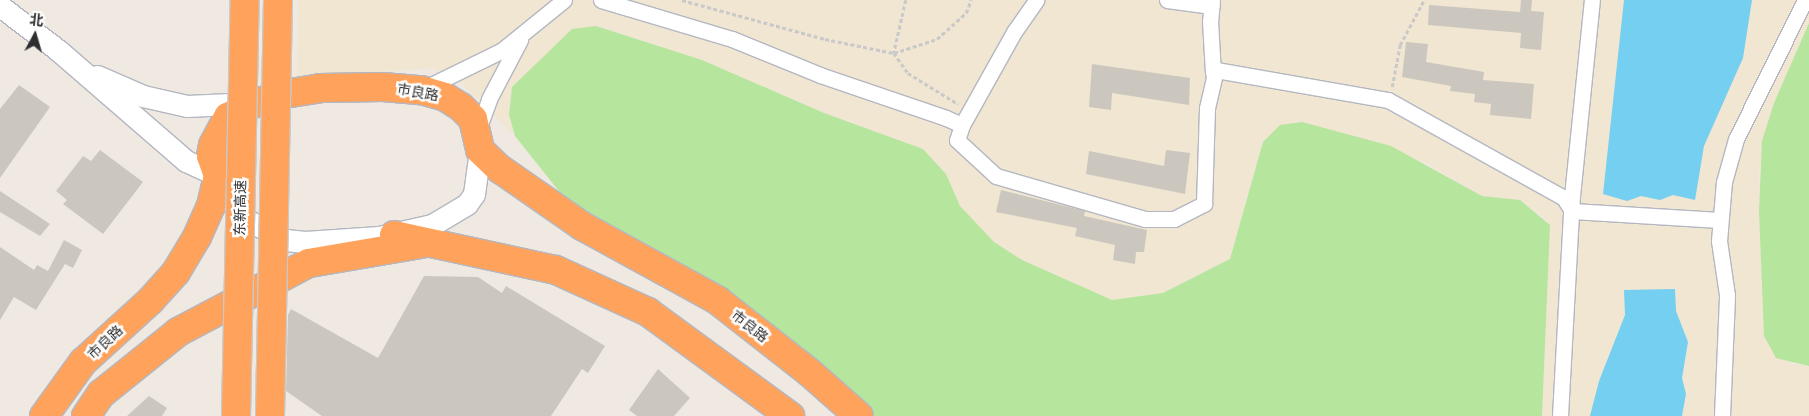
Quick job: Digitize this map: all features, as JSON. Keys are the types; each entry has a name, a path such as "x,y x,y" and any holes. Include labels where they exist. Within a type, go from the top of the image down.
{"highway":[{"name":"东新高速","path":"236,416 244,0"},
{"path":"270,416 278,0"},
{"name":"市良路","path":"44,416 83,362 150,301 176,272 197,238 210,206 218,176 211,156 219,129 228,117 256,103 320,88 421,90 445,96 462,107 473,119 479,141 500,169 582,226 717,300 810,373 859,416"},
{"path":"394,235 556,270 648,312 790,416"},
{"path":"86,416 101,394 178,332 309,263 345,241"},
{"path":"309,263 432,242"}],"street":[{"path":"421,90 472,67 524,33 564,0"},
{"path":"601,0 732,39 820,75 962,125"},
{"path":"1036,0 1014,32 971,108 957,140 996,176 1145,219 1174,219 1204,204 1207,108 1213,73 1212,3 1167,0"},
{"path":"1560,416 1572,211 1592,0"},
{"path":"1722,416 1727,294 1719,241 1724,182 1736,139 1805,0"},
{"path":"0,6 59,51 99,78 143,96 187,106 256,103"},
{"path":"59,51 186,161 218,176 230,200 247,220 267,233 305,242 345,241 394,235 432,225 466,204 478,183 479,141 489,99 524,33"},
{"path":"1213,73 1216,70 1388,100 1564,198 1572,211"},
{"path":"1572,211 1720,220"}],"path":[{"path":"682,0 817,37 894,53 937,39 966,13 971,0"},
{"path":"906,0 894,53 908,73 930,89 950,101 971,108"},
{"path":"1388,100 1400,46 1424,0"}],"shaded area":[{"path":"298,0 1809,0 1809,23 1774,103 1759,172 1759,211 1764,336 1793,364 1809,366 1809,416 1542,416 1550,225 1543,216 1520,200 1482,196 1424,162 1302,122 1263,142 1230,259 1163,293 1112,300 1022,260 994,242 960,206 946,174 923,149 824,113 702,60 597,26 509,115 515,136 455,77 431,68 297,78"}],"green space":[{"path":"1809,23 1809,366 1776,358 1764,336 1759,211 1762,141 1774,103"},
{"path":"596,26 702,60 824,113 923,149 946,174 960,206 994,242 1022,260 1112,300 1163,293 1230,259 1263,142 1280,125 1302,122 1391,146 1482,196 1520,200 1550,225 1542,416 859,416 589,220 562,195 515,136 509,115 512,87 572,29"}],"water":[{"path":"1624,0 1752,0 1743,58 1704,146 1695,200 1673,195 1660,200 1641,196 1627,201 1603,194"},
{"path":"1675,289 1676,311 1688,342 1682,378 1686,394 1682,416 1590,416 1599,381 1625,315 1624,290"}],"building":[{"path":"1521,0 1532,0 1531,11 1544,12 1541,50 1520,48 1521,33 1428,25 1429,5 1520,12"},
{"path":"1406,42 1428,44 1426,62 1484,72 1483,80 1534,84 1531,119 1490,115 1491,104 1474,102 1475,94 1450,91 1451,86 1402,77"},
{"path":"1092,64 1190,78 1189,105 1112,93 1111,110 1089,107"},
{"path":"19,85 50,107 0,178 0,109"},
{"path":"100,150 143,182 103,234 63,204 67,200 56,191 83,156 91,161"},
{"path":"1166,150 1190,153 1185,194 1086,174 1089,151 1164,166"},
{"path":"1001,190 1085,211 1084,216 1147,230 1144,252 1136,252 1135,264 1113,260 1115,245 1075,236 1077,228 996,212"},
{"path":"0,191 50,224 40,236 0,212"},
{"path":"64,240 82,250 73,268 65,264 36,310 14,297 0,320 0,247 34,270 37,265 48,271"},
{"path":"424,276 478,277 502,293 506,286 605,346 588,373 582,369 551,416 322,416 286,391 288,315 291,309 378,358"},
{"path":"658,369 690,398 674,416 637,416 629,410"},
{"path":"149,396 167,408 162,416 127,416"}]}
